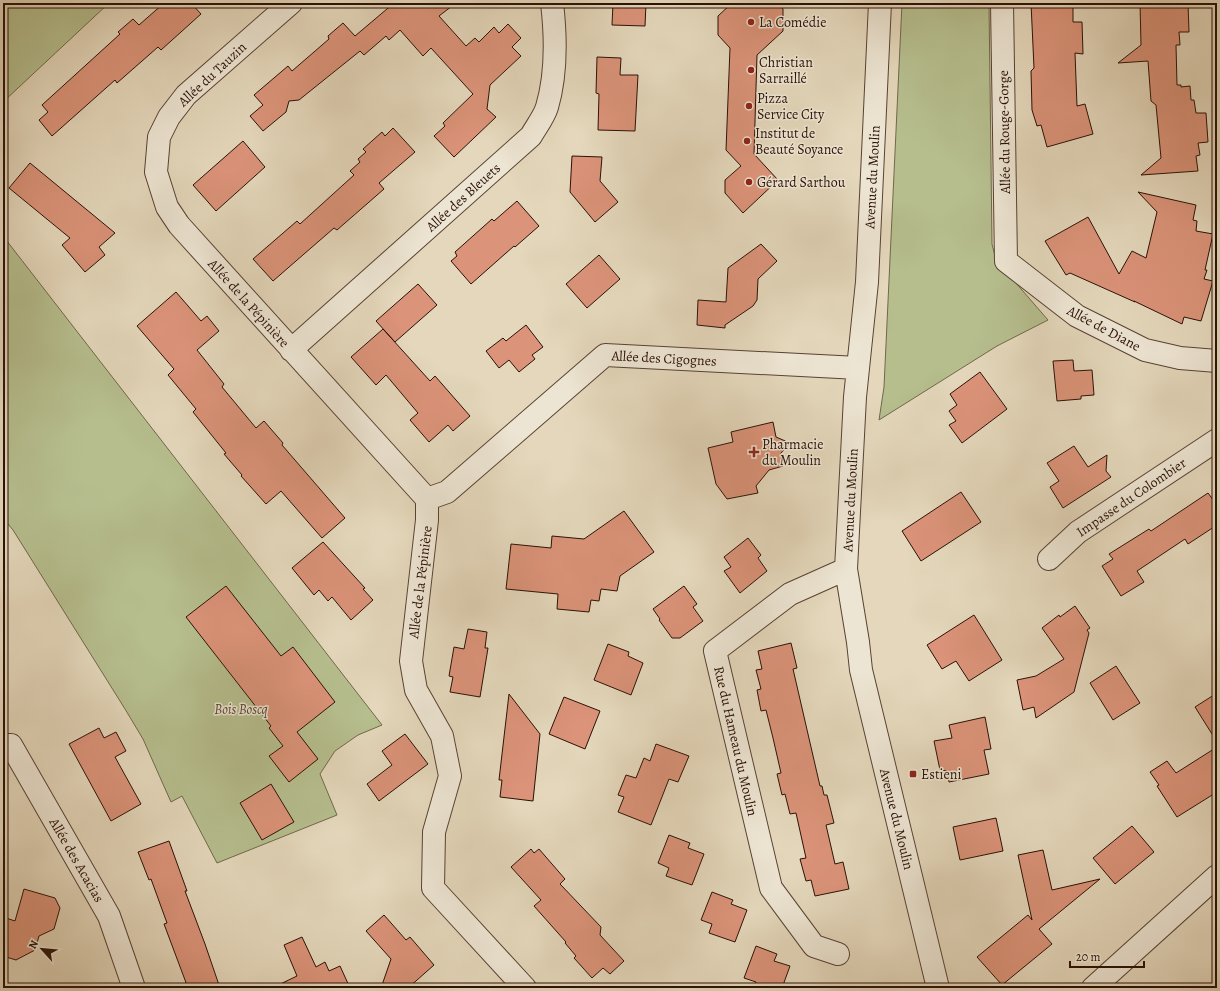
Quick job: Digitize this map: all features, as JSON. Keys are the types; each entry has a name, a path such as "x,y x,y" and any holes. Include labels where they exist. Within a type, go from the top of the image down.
{"street":[{"name":"Allée du Tauzin","path":"179,225 167,207 156,172 159,137 169,117 186,95 291,3"},
{"name":"Allée des Bleuets","path":"291,350 531,136 547,108 554,69 555,32 552,3"},
{"name":"Avenue du Moulin","path":"880,3 867,282 858,368 846,568 861,670 938,988"},
{"name":"Allée du Rouge-Gorge","path":"1002,3 1006,261"},
{"name":"Allée de la Pépinière","path":"179,225 427,500 427,520 411,662 416,690 442,736 450,776 434,832 433,888 525,988"},
{"name":"Allée de Diane","path":"1006,261 1077,316 1145,350 1180,358 1217,361"},
{"name":"Allée des Cigognes","path":"427,500 447,492 604,355 858,368"},
{"name":"Impasse du Colombier","path":"1049,559 1078,532 1217,440"},
{"name":"Rue du Hameau du Moulin","path":"838,954 814,946 771,888 715,651 790,594 846,568"},
{"name":"Allée des Acacias","path":"3,745 11,745 109,916 134,988"},
{"path":"1093,988 1217,876"}],"green space":[{"path":"3,3 109,3 3,102"},
{"path":"902,3 989,3 992,244 996,260 1048,320 997,346 879,420 884,387"},
{"name":"Bois Boscq","path":"3,236 382,725 358,735 335,751 320,774 337,815 217,863 182,796 171,802 143,739 13,530 3,518"}],"building":[{"path":"164,3 191,3 201,14 161,50 158,47 117,83 115,80 52,136 39,120 48,112 42,105 120,34 118,32 133,19 139,25"},
{"path":"394,3 456,3 439,16 466,46 475,38 479,42 494,27 499,33 508,24 521,38 512,47 521,56 490,85 487,109 496,117 454,157 434,136 445,126 443,123 473,94 431,48 423,56 400,30 389,40 386,36 364,55 360,51 299,100 289,101 286,112 263,131 250,116 263,105 254,95 288,66 292,71 329,39 328,36 343,23 355,36"},
{"path":"613,3 646,3 645,26 612,25"},
{"path":"732,3 778,3 783,9 783,31 757,55 754,154 778,180 743,213 725,193 725,180 741,166 726,150 730,48 718,35 718,16"},
{"path":"1031,3 1073,3 1073,22 1082,22 1083,54 1075,53 1077,106 1085,104 1093,134 1047,147 1041,125 1037,126 1032,110 1031,71 1034,68"},
{"path":"1140,3 1188,3 1189,32 1179,32 1180,45 1176,45 1177,85 1181,85 1181,87 1190,86 1191,100 1194,100 1196,113 1206,113 1208,142 1198,143 1200,155 1196,156 1198,171 1141,175 1161,158 1156,105 1151,101 1148,61 1118,63 1141,45"},
{"path":"597,57 621,58 620,75 638,75 635,131 598,130 599,94 596,93"},
{"path":"393,128 415,152 379,183 384,189 337,230 334,228 273,281 253,259 297,221 300,224 354,175 350,171 360,162 358,159 366,152 363,149 382,132 385,136"},
{"path":"243,141 265,167 216,211 193,185"},
{"path":"572,156 602,157 600,181 618,202 595,222 570,192"},
{"path":"30,163 115,233 99,247 105,255 85,272 62,245 70,238 9,188"},
{"path":"1138,192 1196,205 1193,220 1197,221 1196,231 1213,234 1204,279 1213,281 1201,321 1184,317 1182,324 1070,273 1066,275 1045,241 1088,217 1119,274 1132,251 1146,258 1157,212"},
{"path":"517,201 539,226 471,284 451,261 457,256 455,252 492,219 494,221"},
{"path":"761,244 777,261 758,279 757,300 753,306 725,325 725,328 697,325 698,300 726,302 728,268"},
{"path":"599,255 620,279 587,308 566,284"},
{"path":"418,284 437,305 395,342 376,321"},
{"path":"176,292 201,321 207,316 219,331 197,350 224,384 222,387 256,428 264,421 283,443 282,445 345,518 322,538 281,491 266,504 241,476 242,475 224,454 226,453 193,412 196,409 168,375 174,369 137,326"},
{"path":"526,325 543,347 532,355 535,359 519,372 509,360 499,368 486,351 503,338 506,341"},
{"path":"383,329 430,381 435,376 470,416 453,431 448,425 429,442 410,420 418,413 386,375 376,385 351,357"},
{"path":"1073,360 1074,371 1092,370 1094,395 1081,396 1081,399 1057,401 1053,361"},
{"path":"980,372 1007,409 962,443 949,425 956,421 949,411 957,405 950,394"},
{"path":"773,422 776,437 790,443 780,454 783,466 769,470 756,486 758,493 727,499 716,484 708,448 733,442 731,432"},
{"path":"1074,446 1088,467 1107,455 1106,471 1111,477 1063,508 1050,487 1059,481 1047,463"},
{"path":"961,492 981,522 921,561 902,531"},
{"path":"1208,493 1217,505 1217,525 1188,544 1185,539 1137,571 1144,582 1121,596 1102,566 1113,559 1109,554 1149,529 1151,531"},
{"path":"624,511 654,552 620,576 617,591 601,589 599,601 591,600 589,612 557,609 558,594 506,589 511,544 551,548 552,536 584,539"},
{"path":"748,538 761,555 758,558 767,571 740,593 724,571 731,567 724,557"},
{"path":"323,542 365,588 363,589 373,600 351,620 332,597 328,601 319,590 314,595 292,568"},
{"path":"226,586 281,656 293,647 335,702 297,732 318,759 289,782 269,756 283,746 269,728 271,726 186,617"},
{"path":"684,586 697,604 693,607 703,621 680,638 672,638 653,609"},
{"path":"1075,606 1090,628 1087,630 1089,633 1074,692 1036,718 1034,707 1023,710 1017,680 1036,676 1064,659 1042,628 1059,615 1060,617"},
{"path":"974,615 1002,660 969,681 956,661 942,669 927,645"},
{"path":"468,629 487,632 485,648 488,648 480,697 450,692 453,677 449,676 454,647 464,649"},
{"path":"791,643 797,668 793,669 820,786 822,786 824,795 827,795 834,823 826,825 835,864 843,862 849,889 815,896 811,880 806,881 800,859 806,858 796,813 790,814 785,794 782,795 777,774 781,773 773,738 766,710 761,711 757,690 761,689 756,670 762,669 758,651"},
{"path":"608,644 629,652 628,656 643,663 631,695 594,680"},
{"path":"1116,666 1140,703 1113,720 1090,683"},
{"path":"1217,693 1217,742 1195,707"},
{"path":"509,694 540,734 533,801 500,797 502,780 499,780"},
{"path":"564,697 600,711 585,749 549,734"},
{"path":"985,717 991,749 984,750 989,774 949,782 947,771 940,770 934,741 952,738 949,725"},
{"path":"99,728 104,738 116,732 126,751 115,757 141,804 111,821 69,744"},
{"path":"405,734 428,764 379,801 367,784 392,765 382,751"},
{"path":"656,744 689,756 678,782 669,779 651,825 618,812 624,797 618,795 626,775 636,778 644,758 650,761"},
{"path":"1217,747 1217,792 1177,817 1157,786 1159,785 1150,772 1167,761 1176,773"},
{"path":"271,784 294,822 262,840 240,803"},
{"path":"996,818 1003,851 960,860 953,827"},
{"path":"1132,826 1154,852 1115,884 1093,858"},
{"path":"669,835 690,843 688,848 704,854 692,885 666,876 669,868 658,863"},
{"path":"169,841 187,891 185,891 220,988 188,988 164,924 167,923 151,879 149,880 138,852"},
{"path":"531,849 534,853 539,849 565,879 560,884 601,927 600,935 624,961 610,974 603,968 592,978 574,958 576,956 565,943 566,942 534,906 541,900 511,867"},
{"path":"1043,850 1052,890 1100,879 1039,929 1052,944 1002,985 977,957 1028,915 1032,920 1018,855"},
{"path":"24,889 55,898 60,908 54,929 39,936 35,950 16,960 3,956 3,917 15,921"},
{"path":"712,892 733,900 731,904 747,910 735,942 709,933 712,924 701,920"},
{"path":"384,915 406,940 410,937 434,965 408,988 381,988 391,959 366,931"},
{"path":"302,937 316,967 325,962 329,971 340,966 350,988 272,988 297,976 284,945"},
{"path":"756,946 777,954 774,961 790,966 782,988 754,988 756,982 744,978"}],"place":[{"name":"La Comédie","path":"751,22"},
{"name":"Christian Sarraillé","path":"751,70"},
{"name":"Pizza Service City","path":"749,106"},
{"name":"Institut de Beauté Soyance","path":"747,141"},
{"name":"Gérard Sarthou","path":"749,182"},
{"name":"Pharmacie du Moulin","path":"754,452"},
{"name":"Estieni","path":"913,774"}]}
